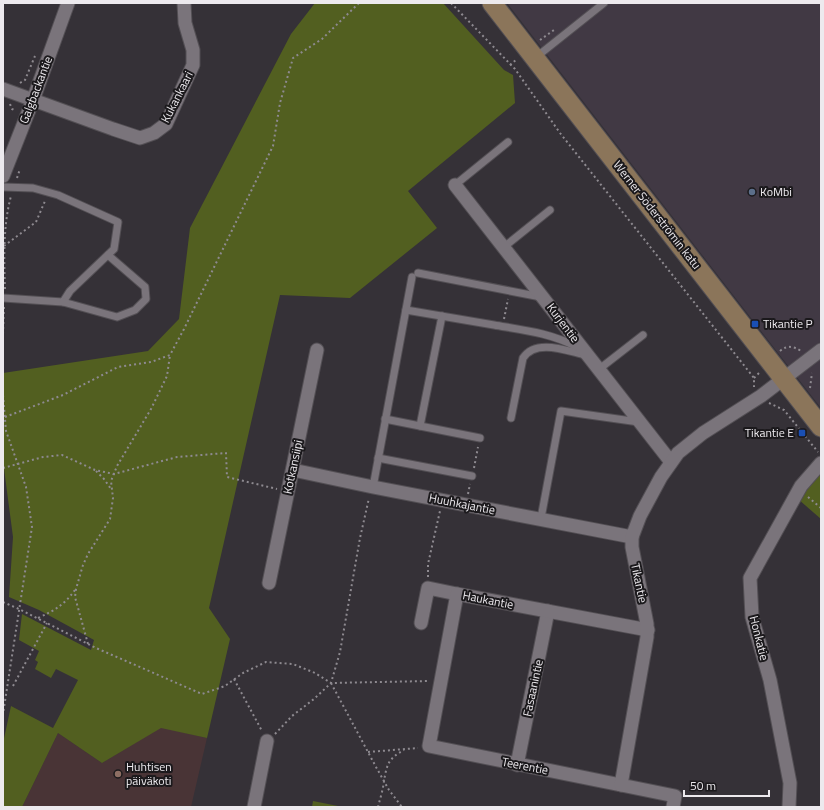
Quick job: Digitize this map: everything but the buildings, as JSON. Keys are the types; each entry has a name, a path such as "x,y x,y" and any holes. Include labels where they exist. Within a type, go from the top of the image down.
{"street":[{"name":"Galgbackantie","path":"3,176 33,100 68,3"},
{"name":"Kukankaari","path":"3,89 113,130 140,138 154,133 166,124 193,65 193,50 185,23 184,3"},
{"name":"Werner Söderströmin katu","path":"492,3 821,427"},
{"name":"Kurjentie","path":"455,185 671,462"},
{"name":"Kotkansiipi","path":"269,583 317,350"},
{"name":"Tikantie","path":"621,785 648,630 634,558 632,537 635,527 646,505 671,462 678,453 688,444 761,396 821,350"},
{"name":"Honkatie","path":"789,807 790,783 770,680 752,617 750,578 799,489 821,464"},
{"name":"Huuhkajantie","path":"292,470 372,487 541,518 632,537"},
{"path":"421,623 428,588 457,594"},
{"name":"Haukantie","path":"429,746 457,594 648,630"},
{"name":"Fasaanintie","path":"517,765 548,612"},
{"path":"254,807 267,742"},
{"name":"Teerentie","path":"429,746 621,785"},
{"path":"621,785 675,796 673,807"}],"lane":[{"path":"535,58 604,3"},
{"path":"455,185 508,142"},
{"path":"3,187 33,188 48,192 118,222 114,249 70,290 63,302"},
{"path":"504,247 550,210"},
{"path":"4,298 63,302 117,317 135,310 146,299 145,287 108,255"},
{"path":"372,487 406,310 415,275 509,290 543,298"},
{"path":"406,310 551,335 566,341 584,352"},
{"path":"420,426 442,316"},
{"path":"598,370 643,335"},
{"path":"511,418 523,358 527,352 541,347 584,352"},
{"path":"541,518 561,411 640,422"},
{"path":"386,419 480,438"},
{"path":"378,458 472,476"}],"path":[{"path":"88,644 75,597 76,589 88,554 110,519 113,498 111,481 151,409 167,376 170,355 273,146 280,103 293,58 322,39 359,3"},
{"path":"450,3 515,69 565,139 754,378 754,388 770,404 784,410 821,456"},
{"path":"3,334 4,246 7,211 21,165"},
{"path":"4,246 36,222 48,192"},
{"path":"503,326 509,290"},
{"path":"770,362 784,348 789,346 795,347 801,351 808,360"},
{"path":"5,417 63,395 118,367 151,362 170,355"},
{"path":"3,395 6,431 26,487 32,527 3,714"},
{"path":"3,468 43,457 62,455 95,470 114,474 177,457 226,453 227,478 288,492"},
{"path":"95,470 112,490"},
{"path":"234,679 267,742 292,716 314,699 331,683 340,652 360,538 372,487"},
{"path":"799,489 821,508"},
{"path":"428,588 428,564 442,500"},
{"path":"37,618 53,611 67,602 76,589"},
{"path":"3,602 88,644 202,694 225,686 243,673 266,662 293,664 315,673 331,683 384,781 402,807"},
{"path":"13,686 47,624"},
{"path":"331,683 441,681"},
{"path":"368,752 404,750 429,746"},
{"path":"378,807 386,767 395,755 404,750"}],"shaded area":[{"path":"507,3 821,3 821,408 775,349"},
{"name":"Huhtisen päiväkoti","path":"161,727 207,738 191,807 22,807 58,733 102,763"}],"green space":[{"path":"315,3 443,3 504,70 513,75 515,103 408,191 437,228 350,298 280,295 209,608 230,639 207,738 161,728 102,763 58,733 22,807 3,807 3,743 11,706 53,728 78,680 56,669 51,678 35,669 38,662 35,660 39,651 19,640 22,614 91,650 94,640 39,610 9,597 13,537 3,461 3,373 148,351 179,319 190,228 291,34"},
{"path":"821,468 821,519 798,499"},
{"path":"313,801 343,807 312,807"}],"place":[{"name":"KoMbi","path":"752,192"},
{"name":"Tikantie P","path":"755,324"},
{"name":"Tikantie E","path":"802,433"},
{"name":"Huhtisen päiväkoti","path":"118,774"}]}
